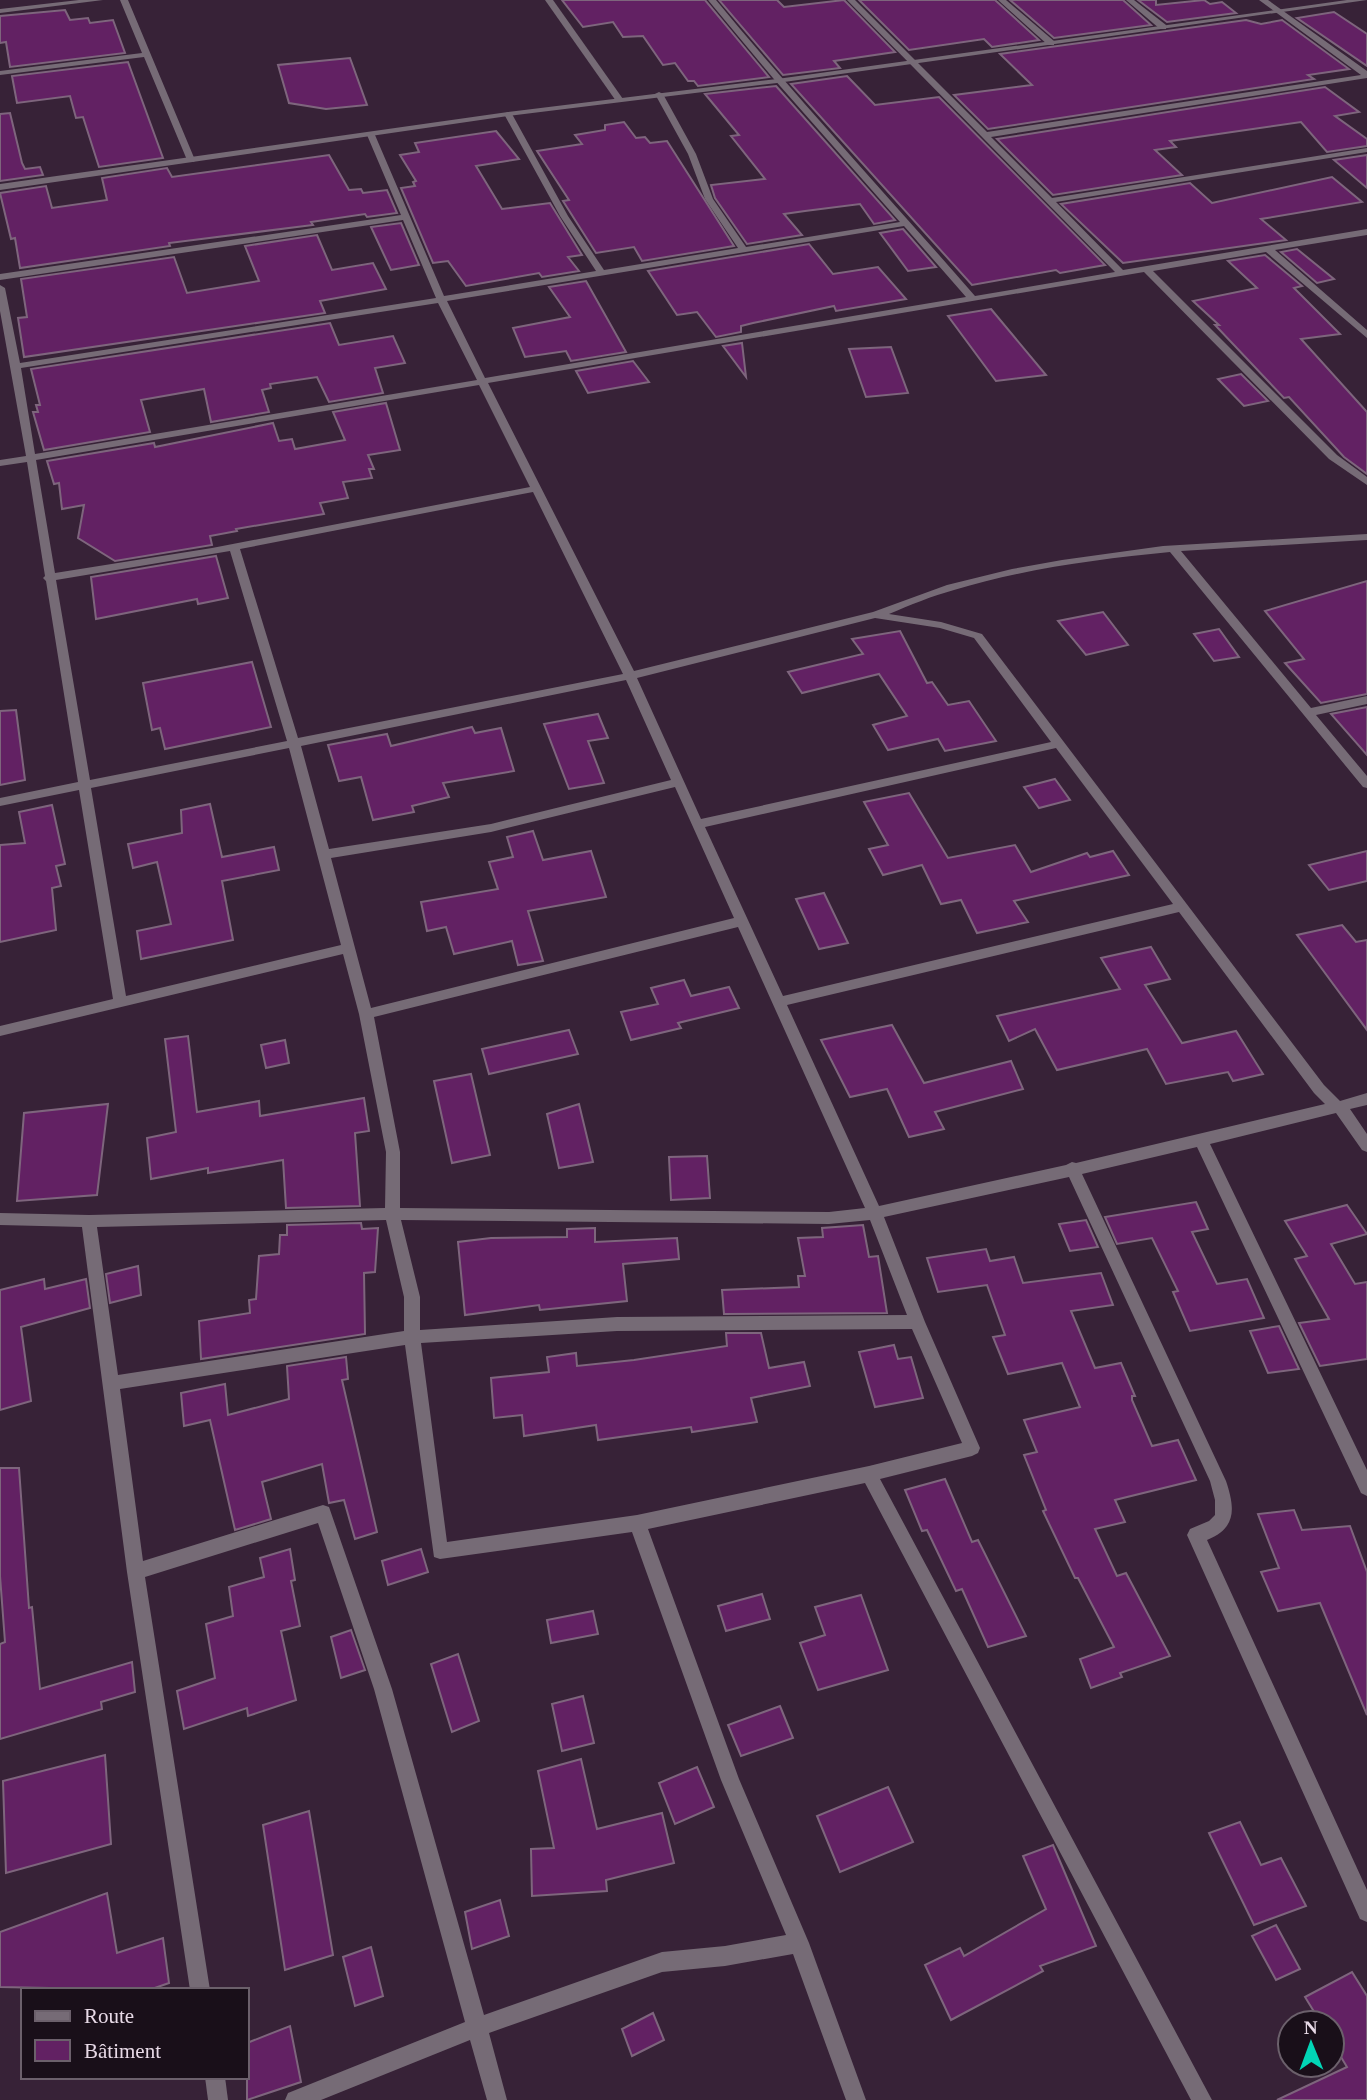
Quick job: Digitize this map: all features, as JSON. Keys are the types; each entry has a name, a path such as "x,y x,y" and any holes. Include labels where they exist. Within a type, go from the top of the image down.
{"street":[{"path":"0,11 99,0"},
{"path":"124,0 191,160"},
{"path":"549,0 619,99"},
{"path":"712,0 778,81 908,223 972,298"},
{"path":"851,0 1121,272"},
{"path":"1002,0 1051,43"},
{"path":"1130,0 1163,27"},
{"path":"1263,0 1367,76"},
{"path":"0,187 508,114 778,81 1363,0"},
{"path":"0,73 145,55"},
{"path":"986,135 1367,76"},
{"path":"659,94 692,154 709,199 744,250"},
{"path":"508,114 564,216 602,274"},
{"path":"234,547 325,854 366,1014 393,1152 392,1214 412,1297 412,1337 440,1551 637,1523 869,1474 972,1448 917,1322 875,1213 679,782 630,676 441,299 371,135"},
{"path":"1049,201 1367,150"},
{"path":"0,277 405,217"},
{"path":"16,366 908,223"},
{"path":"0,463 483,384 1121,272 1367,232"},
{"path":"1268,249 1367,335"},
{"path":"1146,268 1333,457 1367,481"},
{"path":"0,288 16,366 48,578 120,1002"},
{"path":"48,578 234,547 534,489"},
{"path":"0,802 630,676 875,615 959,584 1056,563 1172,549 1367,537"},
{"path":"1172,549 1367,784"},
{"path":"875,615 941,625 978,636 1180,907 1319,1089 1342,1110 1367,1146"},
{"path":"1308,713 1367,700"},
{"path":"698,824 1058,744"},
{"path":"325,854 491,828 679,782"},
{"path":"778,1002 1180,907"},
{"path":"366,1014 742,921"},
{"path":"0,1031 348,948"},
{"path":"0,1219 89,1221 392,1214 728,1220 829,1218 875,1213 1201,1140 1367,1099"},
{"path":"1201,1140 1367,1488"},
{"path":"1072,1168 1218,1481 1226,1503 1221,1521 1213,1531 1196,1535 1367,1912"},
{"path":"89,1221 136,1572 200,1988"},
{"path":"111,1383 412,1337 617,1324 917,1322"},
{"path":"869,1474 1202,2100"},
{"path":"136,1572 323,1513 383,1689 497,2100"},
{"path":"637,1523 730,1780 799,1943 856,2100"},
{"path":"295,2100 478,2027 662,1962 725,1956 799,1943"},
{"path":"215,2079 218,2100"}],"building":[{"path":"562,0 705,0 769,77 698,86 694,81 688,81 675,63 663,65 643,36 623,37 613,22 583,27"},
{"path":"719,0 777,0 784,7 844,0 895,52 834,61 840,68 783,75"},
{"path":"859,0 995,0 1039,40 992,47 984,39 909,50"},
{"path":"1010,0 1123,0 1151,25 1054,38"},
{"path":"1138,0 1156,0 1156,5 1204,0 1210,4 1222,2 1236,13 1167,22"},
{"path":"65,10 70,20 88,18 90,23 113,20 125,53 10,67 6,42 0,43 0,16"},
{"path":"1334,12 1367,34 1367,66 1297,18"},
{"path":"1246,20 1261,24 1282,20 1349,69 1308,75 1314,79 988,129 954,95 1032,85 1000,54"},
{"path":"350,58 367,105 326,109 289,103 278,65"},
{"path":"128,62 163,158 99,167 83,117 76,118 70,96 17,103 12,76"},
{"path":"847,76 875,105 939,97 1105,265 1060,273 1056,270 972,285 791,84"},
{"path":"776,86 895,220 874,224 860,204 784,214 802,235 747,244 715,198 711,185 765,179 731,136 739,135 705,94"},
{"path":"1325,87 1359,112 1335,116 1367,139 1367,146 1327,152 1301,122 1170,141 1176,147 1155,150 1182,175 1053,195 997,139"},
{"path":"10,113 25,169 40,167 43,175 0,181 0,114"},
{"path":"624,122 636,138 645,137 650,143 667,141 734,246 642,261 634,247 596,253 563,201 569,200 537,151 582,144 575,135 605,130 605,125"},
{"path":"496,131 519,159 476,166 502,209 550,203 582,255 568,257 579,271 542,277 539,273 466,286 448,261 433,263 401,188 415,186 413,182 416,181 400,155 419,152 415,143"},
{"path":"329,155 349,190 361,189 363,193 387,190 397,213 367,217 365,214 311,222 313,225 169,243 170,246 20,268 15,238 11,239 0,193 46,186 52,208 107,200 102,178 167,168 172,177"},
{"path":"1367,155 1367,188 1334,160"},
{"path":"1332,177 1362,202 1261,219 1286,240 1123,263 1061,204 1190,183 1212,203"},
{"path":"401,223 419,265 391,270 371,227"},
{"path":"903,229 936,267 908,271 880,233"},
{"path":"317,235 332,270 373,263 386,289 320,301 325,313 24,357 18,318 27,317 21,279 174,257 187,293 259,281 245,246"},
{"path":"809,244 833,274 878,267 906,299 836,311 834,306 741,326 741,332 716,337 697,312 677,315 648,271"},
{"path":"1297,249 1334,279 1317,283 1281,252"},
{"path":"1265,255 1302,286 1294,288 1340,334 1301,339 1367,412 1367,474 1344,457 1289,397 1284,398 1215,325 1219,325 1193,301 1257,288 1228,261"},
{"path":"586,281 626,352 571,361 566,351 525,357 513,328 570,317 549,287"},
{"path":"991,309 1046,375 996,381 948,316"},
{"path":"330,323 339,345 393,336 405,363 375,368 383,393 329,402 317,377 270,384 271,388 262,390 269,412 211,422 204,389 141,400 150,432 44,450 33,412 38,412 36,405 40,405 31,369"},
{"path":"742,343 746,377 723,346"},
{"path":"891,347 908,393 866,397 849,349"},
{"path":"633,361 649,382 588,393 576,371"},
{"path":"1241,374 1268,401 1244,406 1218,379"},
{"path":"386,403 400,450 368,455 374,469 369,469 372,478 343,482 348,498 320,503 324,514 210,536 212,545 115,561 78,538 84,505 62,509 59,483 54,484 47,461 154,443 155,447 273,423 279,441 292,439 295,449 345,440 333,412"},
{"path":"216,556 228,598 198,604 197,599 96,619 91,577"},
{"path":"1367,581 1367,694 1321,703 1285,663 1304,659 1265,611"},
{"path":"1103,612 1128,645 1086,655 1058,621"},
{"path":"1219,629 1239,657 1214,661 1194,634"},
{"path":"900,631 927,683 932,682 948,705 969,701 996,741 945,751 938,739 888,750 873,725 907,716 879,674 802,693 788,672 863,654 852,639"},
{"path":"252,662 271,727 165,749 160,728 152,730 143,683"},
{"path":"1367,707 1367,755 1331,714"},
{"path":"16,710 25,780 0,785 0,711"},
{"path":"598,714 608,738 588,741 604,783 569,789 544,724"},
{"path":"472,727 475,733 501,728 514,771 443,783 449,797 412,806 414,812 373,820 361,777 339,781 328,745 387,734 391,746"},
{"path":"1055,779 1070,800 1039,808 1024,787"},
{"path":"909,793 948,858 1015,845 1031,872 1087,853 1090,857 1113,851 1129,875 1014,901 1028,922 977,933 961,900 941,904 922,865 883,875 869,849 888,845 864,802"},
{"path":"210,804 222,857 274,847 279,870 222,881 233,940 141,959 137,931 171,924 157,862 133,868 128,844 182,833 181,810"},
{"path":"52,805 65,864 56,866 61,886 52,888 56,930 0,942 0,845 25,843 19,812"},
{"path":"533,831 543,860 591,851 606,897 528,911 543,961 518,965 512,941 454,954 446,927 427,931 421,902 498,889 489,862 513,857 507,837"},
{"path":"1367,851 1367,881 1329,890 1309,865"},
{"path":"824,893 848,943 819,949 796,899"},
{"path":"1342,925 1356,942 1367,940 1367,1030 1297,935"},
{"path":"1151,947 1170,979 1145,985 1182,1043 1236,1031 1263,1074 1233,1081 1228,1072 1166,1084 1147,1049 1057,1070 1035,1029 1009,1041 997,1016 1120,989 1101,958"},
{"path":"684,980 691,996 729,987 739,1008 678,1023 681,1028 631,1040 621,1012 658,1004 651,988"},
{"path":"892,1025 924,1083 1011,1061 1023,1089 935,1112 944,1129 909,1137 887,1089 850,1097 821,1040"},
{"path":"569,1030 578,1054 489,1074 482,1049"},
{"path":"188,1036 197,1112 259,1101 260,1116 364,1098 369,1131 355,1133 360,1206 286,1208 283,1160 208,1173 208,1168 151,1179 147,1138 176,1132 165,1039"},
{"path":"285,1040 289,1063 266,1068 261,1045"},
{"path":"471,1074 490,1155 452,1163 434,1081"},
{"path":"108,1104 97,1195 17,1201 24,1113"},
{"path":"579,1104 593,1162 559,1168 547,1114"},
{"path":"707,1156 710,1198 671,1200 669,1157"},
{"path":"1196,1202 1208,1229 1192,1232 1217,1284 1247,1279 1264,1318 1190,1331 1173,1292 1178,1291 1152,1238 1117,1244 1105,1217"},
{"path":"1347,1205 1367,1234 1331,1244 1355,1284 1367,1282 1367,1359 1320,1366 1299,1323 1329,1319 1295,1259 1307,1256 1285,1221"},
{"path":"1086,1220 1098,1247 1070,1251 1059,1224"},
{"path":"361,1223 362,1229 378,1228 375,1272 364,1273 365,1334 201,1359 199,1321 250,1313 249,1300 256,1299 259,1256 279,1254 280,1235 287,1235 287,1225"},
{"path":"863,1225 869,1257 878,1256 887,1313 724,1314 722,1290 799,1287 798,1276 805,1276 798,1238 823,1237 822,1228"},
{"path":"595,1228 595,1242 677,1238 679,1259 623,1264 627,1301 540,1310 539,1305 465,1315 458,1242 491,1238 567,1237 567,1229"},
{"path":"986,1249 990,1261 1014,1257 1023,1283 1101,1273 1113,1305 1071,1311 1095,1368 1121,1363 1135,1396 1132,1396 1132,1400 1152,1446 1178,1440 1196,1480 1115,1500 1125,1522 1095,1529 1117,1576 1126,1573 1170,1656 1120,1673 1122,1677 1091,1688 1080,1659 1114,1647 1078,1578 1075,1578 1043,1511 1046,1510 1024,1455 1037,1452 1024,1420 1080,1407 1062,1363 1008,1374 993,1337 1005,1335 987,1285 938,1292 927,1258"},
{"path":"138,1266 141,1295 110,1303 106,1274"},
{"path":"44,1279 45,1289 86,1279 90,1308 21,1327 31,1401 0,1410 0,1290"},
{"path":"1279,1326 1299,1369 1268,1373 1250,1331"},
{"path":"726,1333 761,1333 769,1368 804,1362 810,1386 751,1398 757,1422 692,1432 691,1427 598,1440 596,1425 524,1436 522,1415 494,1418 491,1378 549,1372 547,1357 576,1353 577,1366 634,1360 727,1346"},
{"path":"894,1345 898,1359 911,1357 923,1398 875,1407 859,1352"},
{"path":"346,1357 348,1379 342,1380 377,1532 355,1539 344,1500 329,1503 322,1464 262,1482 271,1519 235,1530 210,1420 184,1426 181,1393 225,1384 228,1415 289,1399 287,1366"},
{"path":"0,1468 19,1468 29,1608 32,1607 40,1689 132,1662 135,1692 101,1702 102,1709 0,1739 0,1644 5,1642 0,1576"},
{"path":"945,1479 972,1542 978,1540 1026,1636 988,1647 962,1589 956,1591 927,1530 922,1531 905,1490"},
{"path":"1294,1510 1302,1530 1350,1526 1367,1572 1367,1715 1320,1603 1278,1611 1261,1572 1279,1568 1258,1514"},
{"path":"290,1549 295,1580 291,1581 300,1626 281,1631 296,1700 248,1716 247,1708 184,1729 177,1691 215,1678 206,1624 233,1616 229,1587 264,1577 260,1558"},
{"path":"421,1549 428,1572 388,1585 382,1561"},
{"path":"762,1594 770,1619 726,1631 718,1606"},
{"path":"861,1595 888,1670 818,1690 800,1643 825,1635 815,1607"},
{"path":"593,1611 598,1634 551,1643 547,1620"},
{"path":"351,1630 365,1670 341,1678 331,1637"},
{"path":"458,1654 479,1721 452,1732 431,1664"},
{"path":"583,1696 594,1743 562,1751 552,1704"},
{"path":"780,1706 793,1738 741,1756 728,1725"},
{"path":"105,1755 111,1844 6,1873 3,1781"},
{"path":"581,1759 597,1829 662,1813 674,1863 606,1880 607,1891 532,1896 531,1849 554,1848 538,1771"},
{"path":"697,1767 714,1807 675,1824 659,1783"},
{"path":"888,1787 913,1842 840,1872 817,1816"},
{"path":"309,1811 333,1955 285,1970 263,1825"},
{"path":"1240,1822 1261,1865 1281,1858 1306,1906 1254,1925 1209,1833"},
{"path":"1053,1845 1096,1946 1040,1966 1043,1971 951,2020 925,1965 960,1948 964,1956 1046,1909 1023,1856"},
{"path":"107,1893 117,1953 163,1938 169,1983 155,1988 0,1987 0,1932"},
{"path":"500,1900 509,1936 472,1949 465,1912"},
{"path":"1276,1925 1300,1969 1276,1980 1252,1936"},
{"path":"371,1947 383,1996 355,2006 343,1957"},
{"path":"1352,1972 1367,1996 1367,2100 1277,2100 1322,2079 1346,2079 1346,2009 1312,2009 1305,1997"},
{"path":"653,2013 664,2040 632,2056 622,2029"},
{"path":"290,2026 301,2082 247,2100 248,2043"}]}
